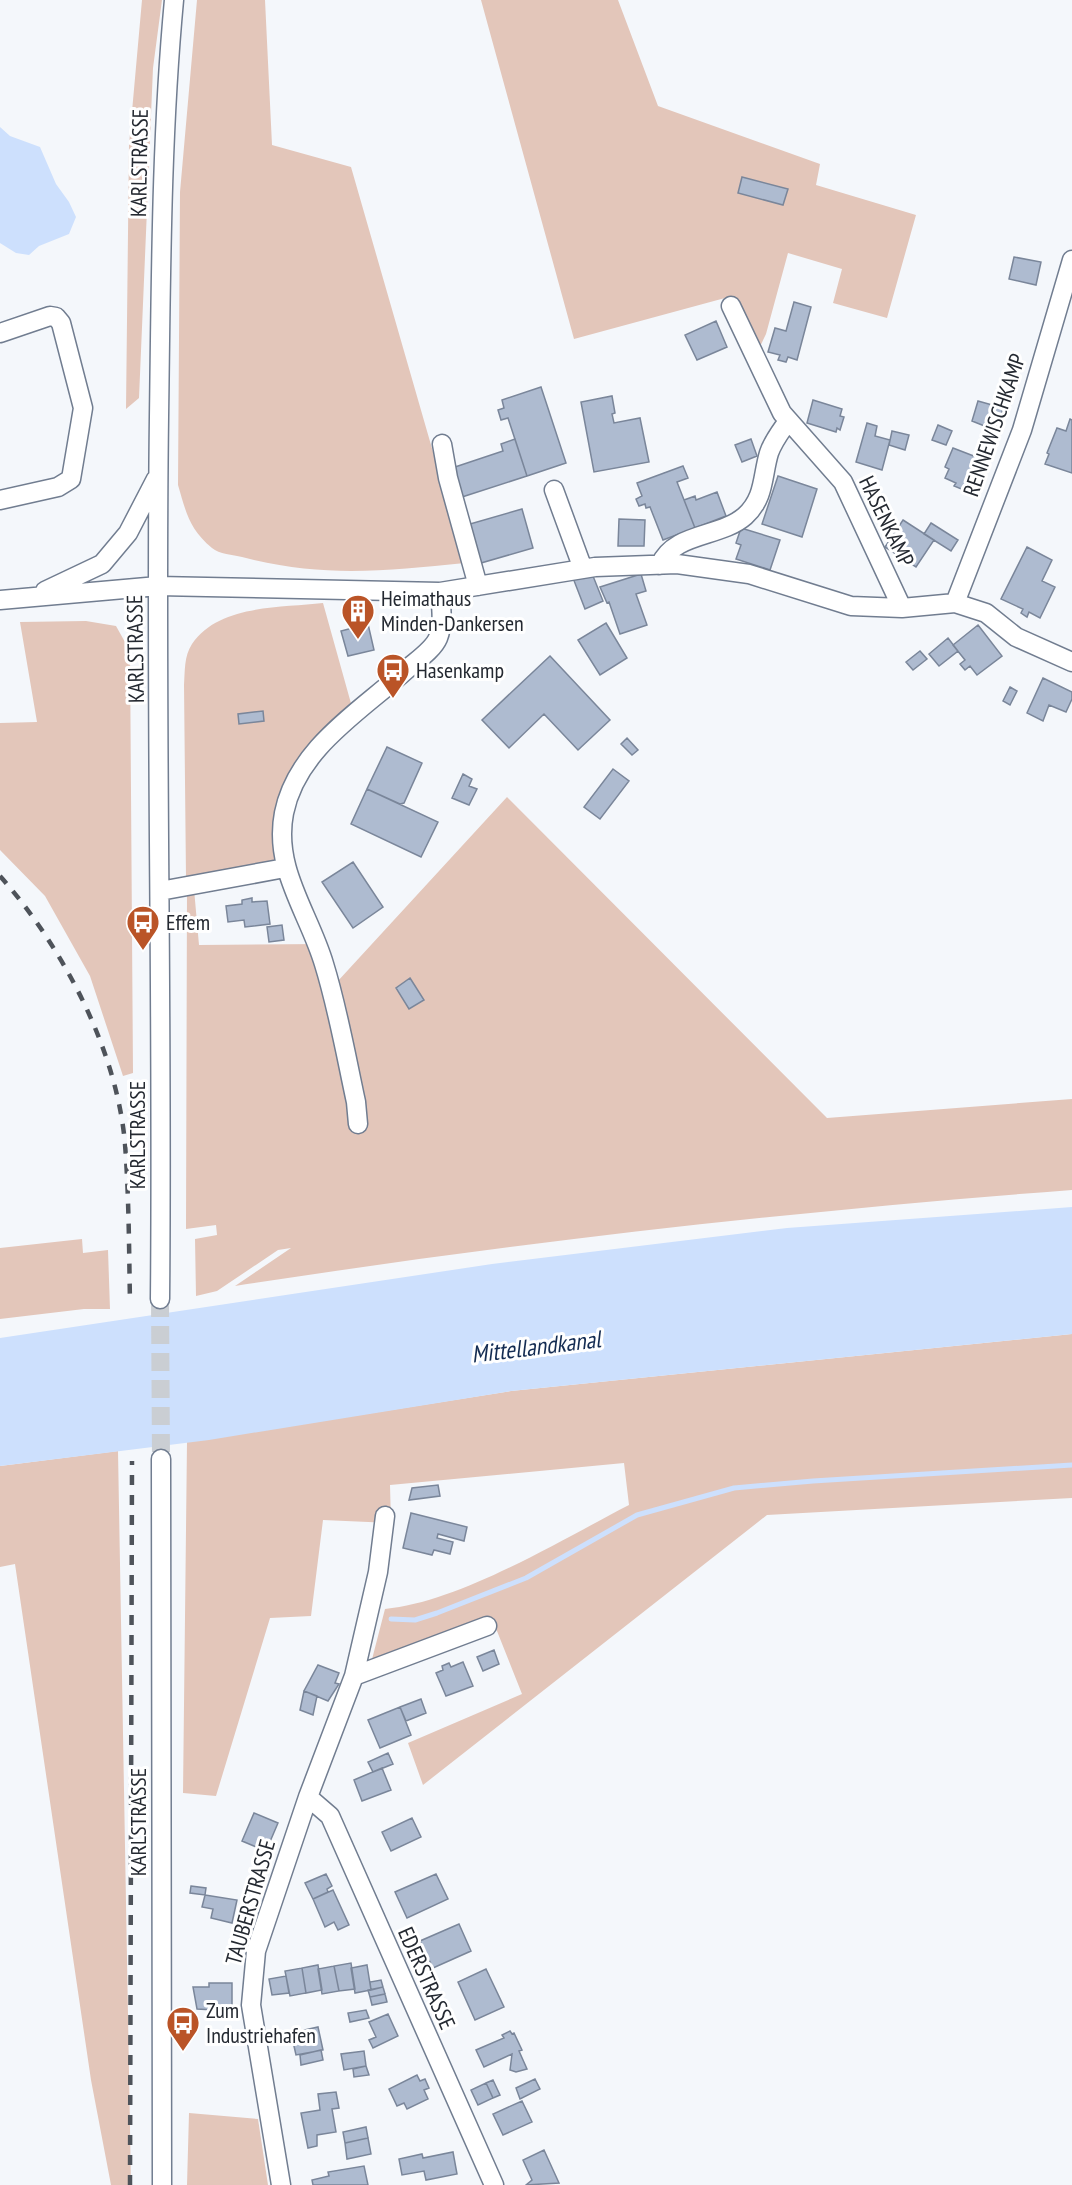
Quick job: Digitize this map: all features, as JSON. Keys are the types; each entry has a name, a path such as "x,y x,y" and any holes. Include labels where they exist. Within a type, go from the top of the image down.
{"street":[{"name":"KARLSTRASSE","path":"160,1299 158,475 165,98 174,0"},
{"name":"RENNEWISCHKAMP","path":"955,603 1022,430 1072,260"},
{"name":"HASENKAMP","path":"731,306 760,371 788,421 843,482 902,608"},
{"path":"0,333 50,315 56,316 61,323 83,408 71,479 58,487 0,500"},
{"path":"660,565 665,554 674,547 717,532 746,515 758,501 768,455 774,441 788,421"},
{"path":"442,444 448,478 478,586"},
{"path":"34,597 102,564 128,533 158,475"},
{"path":"554,490 583,569"},
{"path":"0,600 158,586 440,592 583,569 677,564 749,574 851,606 902,608 955,603 986,613 1016,637 1072,662"},
{"path":"358,1124 356,1102 324,963 285,868 281,842 283,822 294,784 313,754 336,729 404,672 438,639 442,620 440,592"},
{"path":"160,891 285,868"},
{"name":"KARLSTRASSE","path":"161,1459 162,2185"},
{"name":"TAUBERSTRASSE","path":"280,2185 251,2005 251,1984 256,1951 308,1797 354,1676 378,1572 386,1516"},
{"path":"354,1676 487,1626"},
{"name":"EDERSTRASSE","path":"308,1797 330,1816 494,2185"}],"shaded area":[{"path":"142,0 162,0 153,68 139,398 126,409 129,145"},
{"path":"197,0 265,0 272,145 351,167 465,563 353,571 271,564 215,550 204,541 189,520 178,485 180,192"},
{"path":"481,0 618,0 658,106 820,164 816,185 916,215 887,318 833,303 842,269 788,253 766,334 754,359 725,298 574,339"},
{"path":"323,603 352,707 311,747 278,859 186,878 184,685 185,664 189,649 204,631 218,621 234,615 252,610"},
{"path":"86,621 116,626 130,651 133,1073 123,1076 90,976 45,896 0,850 0,723 37,722 20,622"},
{"path":"507,797 827,1118 1072,1099 1072,1190 757,1218 548,1242 235,1286 291,1248 278,1250 217,1291 196,1296 195,1239 217,1235 216,1225 186,1229 187,891 194,889 199,945 322,944 337,982"},
{"path":"82,1239 83,1253 108,1250 110,1309 84,1309 0,1319 0,1248"},
{"path":"1072,1334 1072,1498 767,1515 423,1785 408,1743 522,1694 493,1621 370,1667 385,1609 445,1595 510,1568 629,1505 624,1463 390,1485 391,1523 323,1520 311,1616 270,1618 216,1796 183,1793 187,1442 511,1391"},
{"path":"118,1451 131,2185 111,2185 91,2080 15,1564 0,1567 0,1466"},
{"path":"189,2113 258,2119 268,2185 187,2185"}],"water":[{"path":"0,127 10,136 40,147 56,184 76,217 69,234 39,246 29,255 16,253 0,243"},
{"name":"Mittellandkanal","path":"1072,1207 1072,1334 511,1391 209,1440 0,1466 0,1338 492,1264 787,1228"}],"building":[{"path":"742,177 788,189 783,205 738,193"},
{"path":"1014,257 1041,262 1036,285 1009,279"},
{"path":"794,302 811,307 797,360 788,357 786,362 778,360 780,355 768,352 775,328 786,331"},
{"path":"716,321 727,347 697,360 685,335"},
{"path":"541,387 566,463 527,476 508,418 501,420 498,410 504,408 502,400"},
{"path":"612,396 614,423 640,418 649,462 594,472 581,402"},
{"path":"813,400 842,409 840,416 844,417 840,430 837,428 836,432 807,423"},
{"path":"978,401 1003,408 997,431 972,421"},
{"path":"1070,419 1072,420 1072,473 1045,464 1057,428 1066,431"},
{"path":"867,423 877,426 875,436 890,440 882,470 856,462"},
{"path":"938,425 952,431 946,445 932,440"},
{"path":"892,431 909,435 905,450 889,445"},
{"path":"515,439 527,476 462,497 452,468 503,451 501,444"},
{"path":"751,439 757,456 742,462 735,445"},
{"path":"953,448 984,460 971,493 954,486 956,483 945,478 949,469 945,467"},
{"path":"683,466 688,478 677,482 695,528 663,540 650,507 646,508 645,504 639,506 636,499 642,496 637,483"},
{"path":"778,476 817,489 802,537 762,524"},
{"path":"717,492 726,516 695,528 684,500 695,496 696,500"},
{"path":"522,509 533,548 481,563 470,524"},
{"path":"619,519 645,520 644,546 618,546"},
{"path":"903,520 934,540 916,567 885,547"},
{"path":"931,523 958,540 951,551 924,534"},
{"path":"741,528 780,540 770,570 736,559 741,545 736,543"},
{"path":"1027,547 1052,560 1042,581 1055,587 1040,618 1029,612 1027,617 1021,613 1023,609 1001,599"},
{"path":"591,571 603,601 585,609 573,578"},
{"path":"641,574 646,591 636,594 647,625 620,634 609,602 607,603 600,587"},
{"path":"606,623 627,658 600,675 578,640"},
{"name":"Heimathaus Minden-Dankersen","path":"368,624 374,650 348,656 341,631"},
{"path":"978,625 1002,656 977,675 970,666 965,670 960,664 965,660 953,645"},
{"path":"948,638 958,651 939,666 929,654"},
{"path":"920,651 927,659 913,670 906,662"},
{"path":"550,656 610,720 578,750 544,714 509,748 482,720"},
{"path":"1043,678 1072,692 1072,699 1066,712 1049,705 1043,721 1027,713"},
{"path":"1010,687 1017,691 1010,705 1003,701"},
{"path":"263,711 264,721 239,724 238,714"},
{"path":"627,738 638,750 632,755 621,744"},
{"path":"387,747 422,763 404,803 400,804 367,789"},
{"path":"613,769 629,781 600,819 584,807"},
{"path":"463,774 472,779 469,786 477,789 469,805 452,798"},
{"path":"367,789 438,822 421,857 351,824"},
{"path":"353,862 383,907 353,928 322,882"},
{"path":"252,898 252,902 267,901 270,924 245,927 244,920 228,922 226,906 242,904 242,900"},
{"path":"282,925 284,940 269,942 267,927"},
{"path":"410,978 424,1000 409,1009 396,988"},
{"path":"438,1485 440,1496 409,1500 412,1488"},
{"path":"411,1513 467,1527 464,1541 438,1534 437,1538 453,1542 450,1554 434,1550 432,1555 403,1548"},
{"path":"494,1650 499,1664 483,1671 477,1657"},
{"path":"463,1662 473,1686 446,1696 436,1673 443,1670 442,1666 449,1663 451,1667"},
{"path":"318,1665 339,1673 335,1683 339,1684 328,1701 304,1691"},
{"path":"304,1691 317,1696 313,1715 300,1710"},
{"path":"421,1699 426,1713 406,1721 400,1707"},
{"path":"400,1707 411,1735 380,1748 368,1720"},
{"path":"388,1753 393,1764 373,1772 368,1762"},
{"path":"382,1768 391,1790 362,1801 354,1780"},
{"path":"254,1813 278,1823 266,1851 242,1841"},
{"path":"412,1818 421,1837 391,1851 382,1832"},
{"path":"326,1874 332,1886 327,1889 328,1892 313,1899 305,1883"},
{"path":"436,1874 448,1899 407,1918 395,1892"},
{"path":"191,1886 206,1888 205,1895 190,1893"},
{"path":"333,1890 349,1925 338,1930 334,1922 325,1927 313,1899"},
{"path":"205,1895 237,1900 232,1923 211,1918 213,1909 202,1907"},
{"path":"459,1924 471,1951 433,1968 420,1941"},
{"path":"351,1963 355,1989 339,1991 334,1966"},
{"path":"318,1965 322,1990 306,1993 302,1968"},
{"path":"367,1965 371,1990 355,1993 351,1968"},
{"path":"334,1966 339,1991 322,1994 318,1969"},
{"path":"302,1968 306,1993 290,1996 285,1971"},
{"path":"486,1969 504,2007 475,2020 458,1982"},
{"path":"286,1976 289,1993 272,1995 269,1979"},
{"path":"381,1980 383,1987 371,1990 370,1982"},
{"path":"209,1983 232,1983 232,2011 197,2009 193,1987 209,1987"},
{"path":"383,1987 385,1994 370,1997 368,1990"},
{"path":"385,1994 387,2002 372,2005 370,1997"},
{"path":"366,2010 369,2018 350,2022 348,2013"},
{"path":"388,2014 398,2036 373,2048 369,2040 376,2037 369,2022"},
{"path":"318,2027 323,2050 296,2055 291,2033"},
{"path":"510,2031 514,2033 522,2050 519,2051 527,2069 516,2072 510,2070 512,2054 484,2067 476,2050 504,2038 502,2035"},
{"path":"321,2050 323,2060 301,2065 300,2055"},
{"path":"364,2051 366,2066 344,2070 341,2054"},
{"path":"366,2066 369,2075 354,2077 353,2069"},
{"path":"417,2075 420,2081 425,2079 429,2088 424,2090 428,2099 407,2109 404,2103 397,2106 389,2089"},
{"path":"535,2079 540,2089 520,2099 516,2088"},
{"path":"493,2080 500,2095 493,2098 486,2083"},
{"path":"486,2083 493,2098 478,2105 471,2090"},
{"path":"336,2092 339,2108 332,2109 336,2132 317,2135 317,2146 308,2148 301,2113 320,2110 318,2094"},
{"path":"522,2101 532,2122 503,2135 493,2114"},
{"path":"366,2127 368,2138 345,2143 343,2132"},
{"path":"368,2138 371,2154 347,2159 345,2143"},
{"path":"544,2150 559,2183 526,2185 532,2180 523,2160"},
{"path":"453,2152 457,2174 426,2180 424,2171 402,2175 399,2159 422,2154 423,2158"},
{"path":"364,2166 368,2185 313,2185 312,2180 329,2176 328,2172"}],"waterway":[{"path":"391,1619 415,1620 437,1613 526,1578 637,1515 734,1488 1072,1465"}],"tunnel":[{"path":"160,1299 161,1459"}],"railway":[{"path":"0,876 45,934 65,967 83,1001 111,1072 120,1108 125,1144 130,1303"},
{"path":"130,2185 132,1461"}],"place":[{"name":"Heimathaus Minden-Dankersen","path":"358,640"},
{"name":"Hasenkamp","path":"393,699"},
{"name":"Effem","path":"143,951"},
{"name":"Zum Industriehafen","path":"183,2052"}]}
